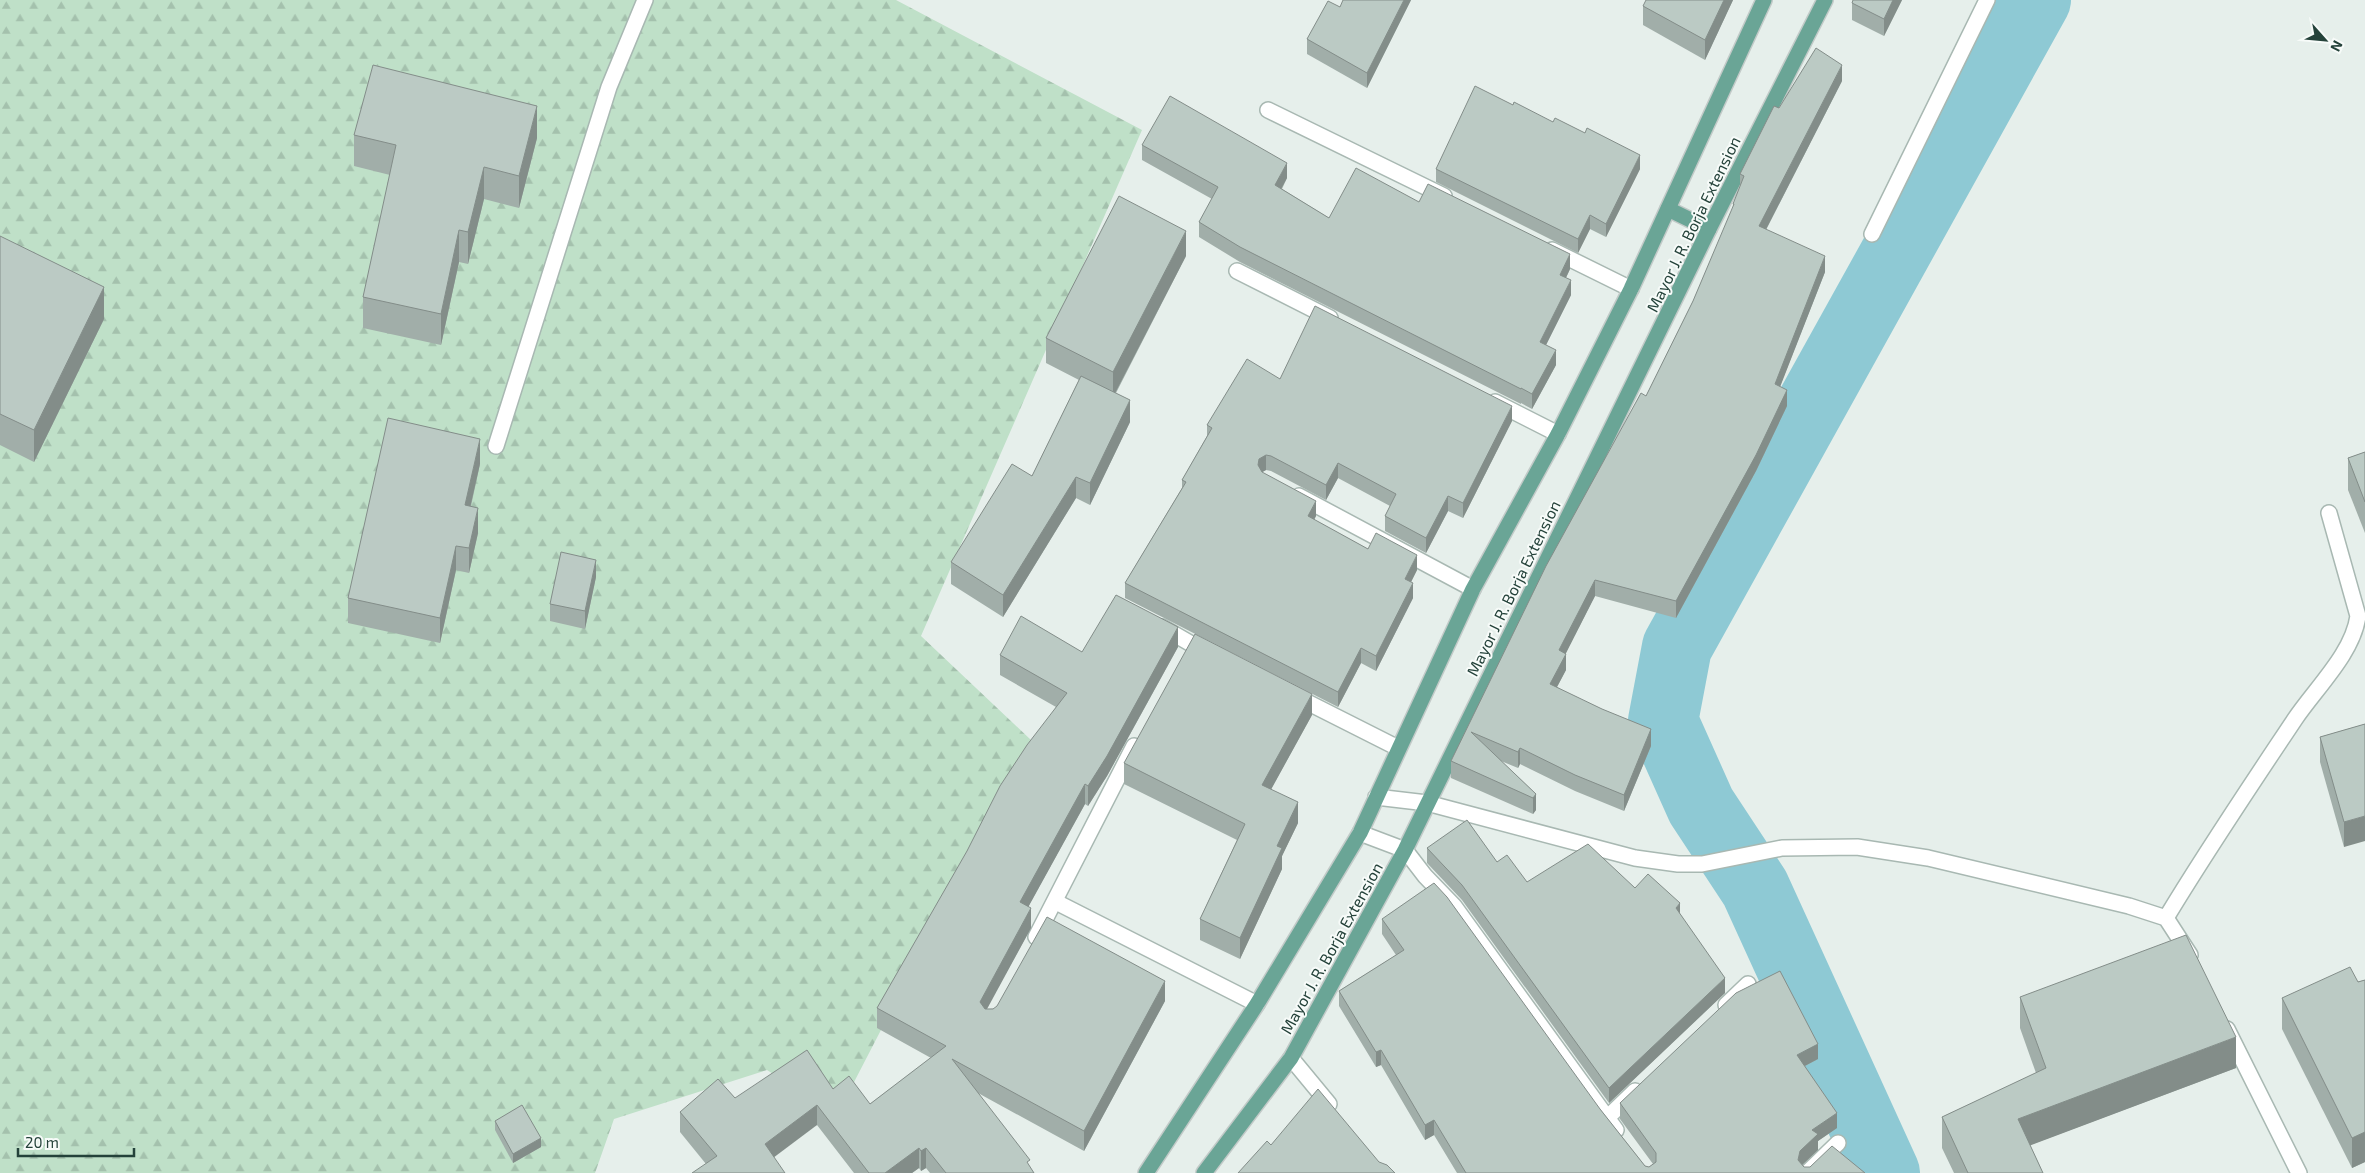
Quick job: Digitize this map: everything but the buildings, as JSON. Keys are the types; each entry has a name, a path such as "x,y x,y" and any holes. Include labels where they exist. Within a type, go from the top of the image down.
{"main road":[{"name":"Mayor J. R. Borja Extension","path":"1146,1173 1257,1004 1360,833 1473,589 1558,434 1631,289 1764,0"},
{"name":"Mayor J. R. Borja Extension","path":"1204,1173 1291,1058 1405,850 1709,229 1825,0"},
{"path":"1668,209 1709,229"}],"street":[{"path":"496,446 609,87 645,0"},
{"path":"1872,234 1987,0"},
{"path":"1268,110 1454,201"},
{"path":"1542,245 1631,289"},
{"path":"1237,271 1344,325"},
{"path":"1478,393 1558,434"},
{"path":"1284,488 1473,589"},
{"path":"2166,918 2209,847 2298,715 2326,679 2356,631 2358,616 2329,512"},
{"path":"1152,622 1188,648 1225,661"},
{"path":"1285,692 1398,748"},
{"path":"1027,953 1056,902 1140,734"},
{"path":"1376,797 1427,803 1635,858 1678,864 1702,864 1752,856 1782,848 1857,847 1928,858 2129,906 2166,918 2198,966"},
{"path":"1360,833 1405,850 1425,876 1454,906 1624,1141"},
{"path":"1056,902 1257,1004"},
{"path":"1712,1017 1748,984"},
{"path":"2221,1016 2299,1173"},
{"path":"1291,1058 1342,1119"},
{"path":"1606,1118 1649,1078"},
{"path":"1807,1173 1838,1143"}],"green space":[{"path":"0,0 896,0 1142,130 921,636 1031,740 837,1115 767,1070 614,1119 595,1173 0,1173"}],"waterway":[{"path":"1885,1173 1755,888 1701,806 1663,721 1677,647 2036,0"}]}
